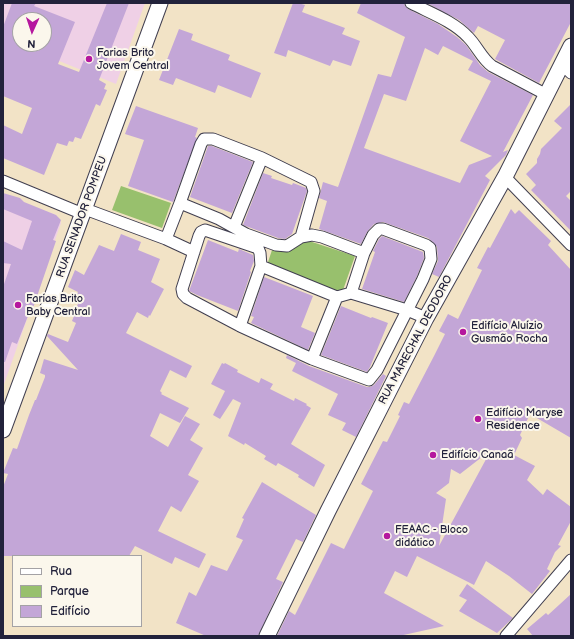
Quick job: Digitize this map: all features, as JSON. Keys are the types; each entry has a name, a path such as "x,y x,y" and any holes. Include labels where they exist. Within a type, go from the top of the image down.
{"street":[{"name":"RUA SENADOR POMPEU","path":"3,430 160,3"},
{"path":"411,3 441,18 467,35 487,63 546,95"},
{"name":"RUA MARECHAL DEODORO","path":"267,636 422,316 505,177 546,95 567,69 571,46"},
{"path":"166,239 204,139 213,139 262,158 311,182 314,191 301,237"},
{"path":"234,226 262,158"},
{"path":"505,177 571,245"},
{"path":"3,181 166,239 194,252"},
{"path":"180,203 219,219 252,236 281,245 288,246 301,237 312,235 322,237 364,253"},
{"path":"240,326 261,266 260,253 258,248 205,230 201,232 199,236 183,284 183,294 187,298 240,326 312,359 369,380 377,370 423,279 431,259 430,248 426,245 383,229 379,229 373,236 364,253 351,293"},
{"path":"261,266 337,297 351,293 422,316"},
{"path":"312,359 337,297"},
{"path":"511,634 571,560"}],"shaded area":[{"name":"Farias Brito Jovem Central","path":"3,3 145,3 116,84 37,52 52,52 52,12 12,12 12,52 20,52 3,96"},
{"name":"Farias Brito Baby Central","path":"3,195 56,215 61,223 3,387"}],"green space":[{"path":"121,186 171,203 162,228 112,210"},
{"path":"306,240 355,256 342,293 267,265 272,250 281,251"}],"building":[{"path":"12,3 36,3 34,6 49,12 12,12 12,52 52,52 52,13 75,22 58,64 79,72 107,3 129,3 99,80 106,84 104,89 107,90 100,106 96,104 81,139 75,137 73,142 69,141 67,146 57,143 44,175 3,158 3,125 22,134 32,108 3,96 3,27"},
{"path":"293,3 305,5 302,12 345,28 342,34 360,41 351,66 333,60 330,66 288,50 286,57 274,53"},
{"path":"361,3 404,3 408,9 438,24 457,37 466,45 480,65 488,72 533,95 503,152 508,150 506,155 485,176 490,180 439,277 432,274 438,261 437,247 428,238 383,222 374,224 367,232 361,244 319,229 327,201 319,198 323,182 338,187 378,74 391,77 405,37 357,13","holes":["443,46 473,61 468,70 491,81 460,141 492,156 469,165 460,183 364,148 384,94 406,101 425,48 438,55"]},
{"path":"427,3 571,3 571,22 539,83 495,59 505,40 478,26 474,33 459,20"},
{"path":"179,29 193,34 191,40 230,55 228,60 261,73 251,98 218,85 215,93 176,78 173,85 159,80"},
{"path":"571,104 571,191 566,196 571,201 571,231 531,190 536,185 526,174 537,163 541,149 562,128 554,121"},
{"path":"136,106 198,128 195,137 197,138 173,202 128,186 144,140 125,134"},
{"path":"208,146 212,146 253,162 232,213 190,197"},
{"path":"263,173 272,176 271,178 292,185 293,183 306,188 307,191 292,234 285,239 278,238 243,225"},
{"name":"Farias Brito Baby Central","path":"3,193 20,198 24,202 56,215 61,220 53,240 56,241 31,314 28,316 17,344 12,342 5,362 3,362 3,287 11,264 3,263 3,241 22,250 32,221 3,209"},
{"path":"511,209 515,214 519,210 551,241 548,245 571,270 571,438 530,414 520,435 522,438 514,455 535,466 527,480 543,495 547,489 571,507 571,521 558,545 561,546 555,552 547,569 550,571 532,594 509,576 486,561 474,585 417,556 407,577 395,571 384,593 444,626 399,636 277,636 289,611 295,615 331,543 344,549 373,491 361,484 383,441 387,442 400,416 398,415 404,402 409,404 434,356 445,334 439,331 448,314 458,319 482,270 477,268 488,247 490,248","holes":["491,450 439,546 446,499 436,493 449,483 451,469 460,474"]},
{"path":"121,234 141,242 138,250 160,259 151,282 164,289 150,316 149,315 148,318 137,312 126,333 192,366 186,378 170,370 160,391 162,393 161,394 189,408 180,423 160,413 150,436 168,447 185,416 200,424 190,440 203,448 188,475 199,481 181,512 171,506 158,531 206,554 199,568 175,557 172,564 135,546 130,555 3,556 3,487 8,474 3,473 13,448 17,449 45,377 45,375 40,373 44,359 78,370 47,336 48,334 68,342 76,323 72,321 74,316 73,313 78,304 75,300 78,292 68,287 75,270 84,275 99,245 114,251"},
{"path":"382,236 423,252 424,258 404,302 362,289 375,252 373,251"},
{"path":"208,240 238,252 239,249 253,255 254,261 238,311 189,291"},
{"path":"264,277 313,296 301,327 315,333 308,350 251,323 254,317 251,316"},
{"path":"341,306 388,323 367,372 321,355"},
{"path":"287,355 309,366 367,387 374,385 383,374 386,376 356,437 342,430 346,423 328,415 338,394 292,371 296,363 286,358"},
{"path":"222,363 225,363 238,370 237,372 259,383 261,378 273,384 270,389 294,401 295,398 307,404 306,405 311,408 291,444 325,465 314,487 298,477 299,475 278,463 276,466 264,459 266,456 245,443 244,445 228,436 241,403 233,399 220,419 213,415 225,391 211,384"},
{"path":"262,482 316,515 303,542 296,539 276,579 283,582 258,636 206,636 176,623 189,592 196,596 211,565 227,571 243,540 236,537 244,519 242,518"},
{"path":"467,584 513,618 497,633 459,611 467,600 459,596"},
{"path":"571,594 571,636 533,636 527,629 546,613 548,615"}],"place":[{"name":"Farias Brito Jovem Central","path":"89,59"},
{"name":"Farias Brito Baby Central","path":"18,305"},
{"name":"Edifício Aluízio Gusmão Rocha","path":"463,332"},
{"name":"Edifício Maryse Residence","path":"478,419"},
{"name":"Edifício Canaã","path":"433,455"},
{"name":"FEAAC - Bloco didático","path":"387,536"}]}
